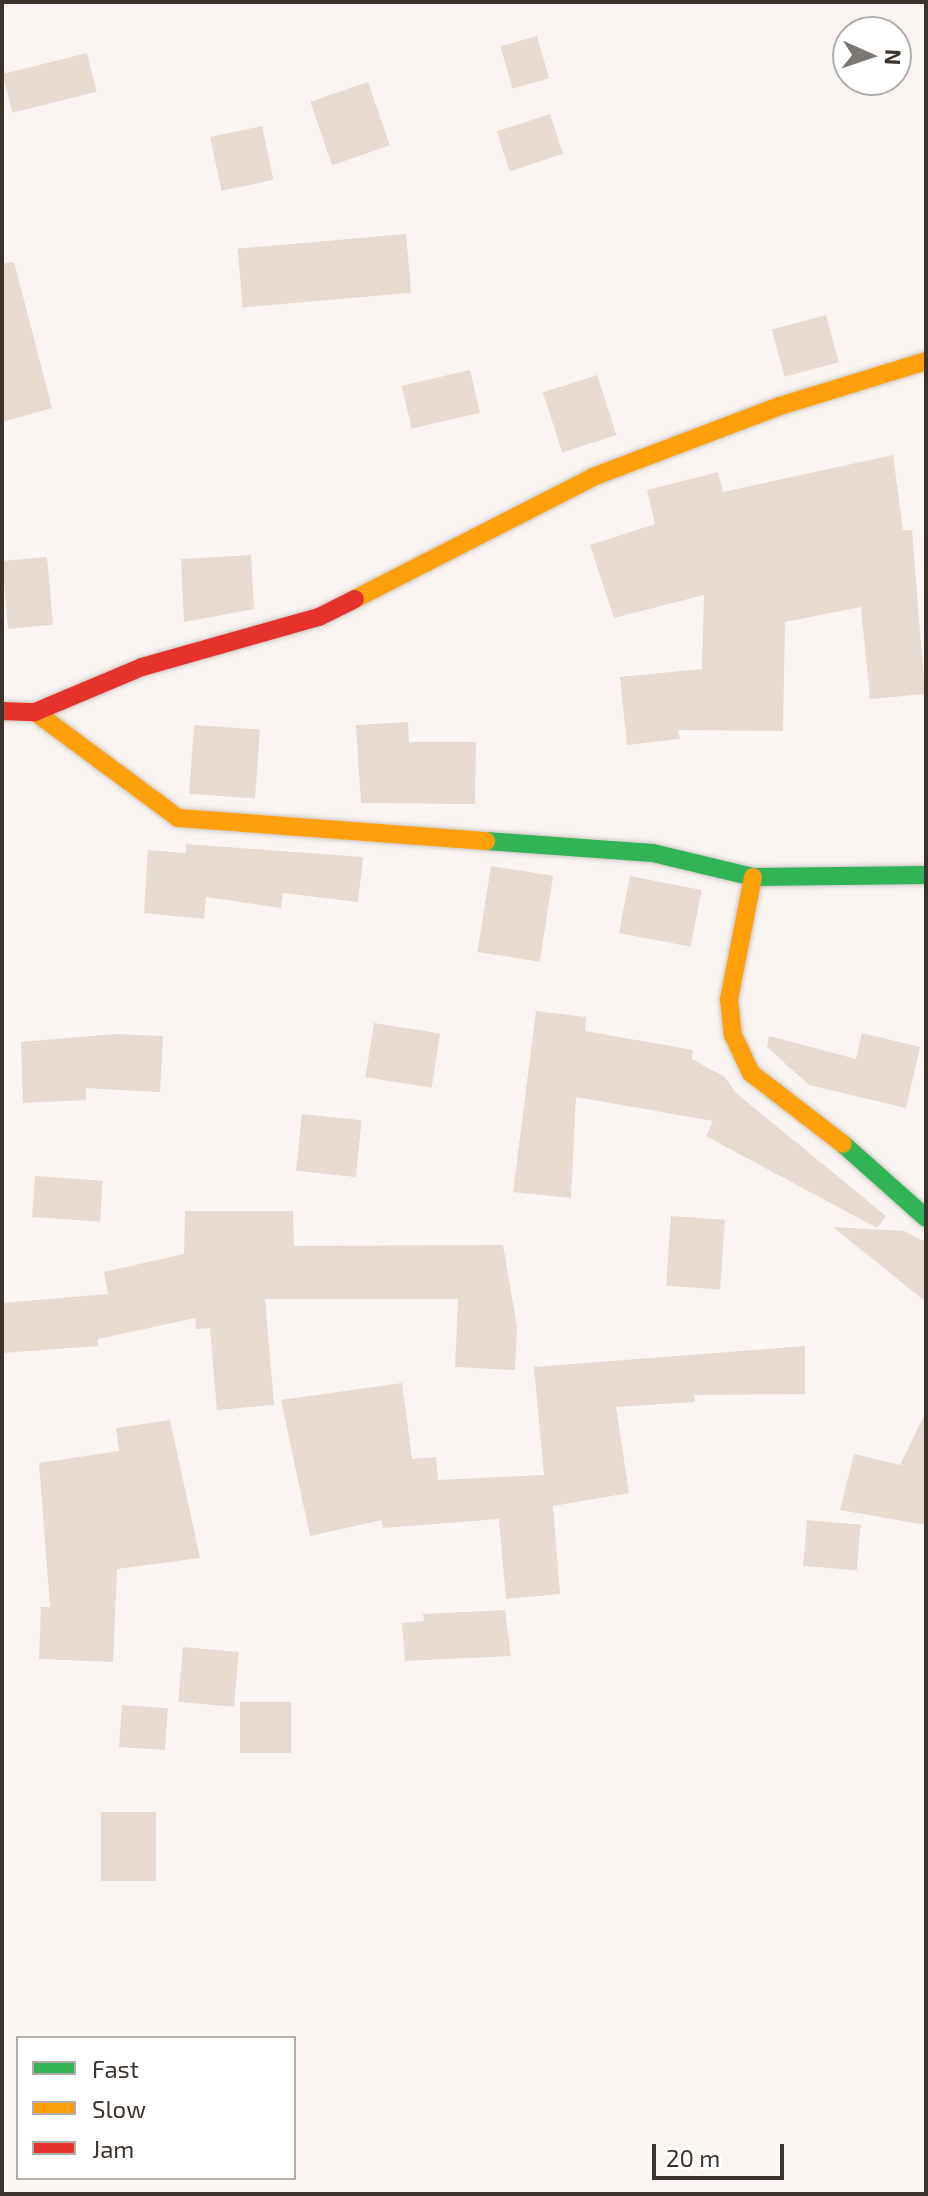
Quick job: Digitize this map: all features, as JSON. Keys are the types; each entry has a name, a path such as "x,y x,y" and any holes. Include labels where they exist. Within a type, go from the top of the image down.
{"street":[{"path":"2,711 35,712 142,667 319,617 593,477 780,406 926,361"},
{"path":"35,712 178,818 653,853 753,877 926,875"},
{"path":"753,877 729,999 733,1035 751,1073 829,1131 926,1218"}],"building":[{"path":"537,36 549,78 513,89 500,46"},
{"path":"87,53 97,92 12,113 3,74"},
{"path":"368,82 390,145 332,165 310,102"},
{"path":"550,114 563,154 510,171 497,131"},
{"path":"262,126 273,180 222,191 210,137"},
{"path":"406,234 411,293 243,308 238,249"},
{"path":"14,262 52,408 2,422 2,264"},
{"path":"826,315 839,362 785,377 772,329"},
{"path":"470,370 480,413 412,429 402,386"},
{"path":"597,375 616,435 562,453 543,393"},
{"path":"893,455 903,530 912,530 925,694 870,699 861,607 785,622 783,731 678,730 680,739 627,745 620,677 702,669 704,595 614,618 590,545 655,524 647,490 718,472 723,492"},
{"path":"251,555 254,609 184,622 181,559"},
{"path":"47,557 53,625 8,629 2,561"},
{"path":"408,722 409,742 476,742 475,804 361,803 356,725"},
{"path":"194,725 260,730 255,798 189,794"},
{"path":"186,844 363,857 358,902 283,893 281,908 206,897 204,919 144,913 148,850 186,853"},
{"path":"491,866 553,876 540,962 477,952"},
{"path":"630,876 702,890 691,947 619,933"},
{"path":"536,1011 586,1017 585,1031 693,1050 692,1059 725,1077 736,1093 886,1216 877,1228 706,1136 713,1121 576,1097 571,1198 513,1192"},
{"path":"374,1023 440,1033 432,1088 365,1077"},
{"path":"862,1033 920,1047 906,1108 809,1085 767,1047 769,1036 856,1059"},
{"path":"114,1034 163,1036 160,1092 86,1088 86,1100 23,1103 21,1042"},
{"path":"302,1114 362,1120 356,1177 296,1171"},
{"path":"35,1176 103,1181 100,1222 32,1217"},
{"path":"185,1211 293,1211 294,1246 503,1245 517,1327 515,1370 455,1367 458,1299 265,1299 274,1405 217,1410 210,1328 196,1329 195,1318 98,1339 98,1346 2,1353 2,1303 108,1294 104,1272 184,1254"},
{"path":"671,1216 725,1220 720,1290 666,1286"},
{"path":"833,1227 904,1231 926,1242 926,1302"},
{"path":"805,1346 805,1394 694,1395 695,1402 616,1407 629,1493 553,1506 560,1594 506,1599 499,1519 383,1528 382,1520 310,1536 281,1400 402,1383 412,1459 436,1457 438,1480 544,1475 534,1367"},
{"path":"926,1412 926,1525 840,1510 854,1454 900,1465"},
{"path":"170,1420 200,1558 117,1569 113,1662 39,1659 41,1607 50,1607 39,1463 119,1451 116,1428"},
{"path":"807,1520 861,1525 857,1571 803,1566"},
{"path":"505,1610 511,1656 405,1661 402,1623 424,1621 423,1614"},
{"path":"183,1647 239,1652 234,1707 178,1702"},
{"path":"240,1702 291,1702 291,1753 240,1753"},
{"path":"122,1705 168,1708 165,1750 119,1747"},
{"path":"101,1812 156,1812 156,1881 101,1881"}],"traffic: fast":[{"path":"486,841 653,853 753,877 926,875"},
{"path":"843,1144 926,1218"}],"traffic: slow":[{"path":"355,599 593,477 780,406 926,361"},
{"path":"35,712 178,818 486,841"},
{"path":"753,877 729,999 733,1035 751,1073 843,1144"}],"traffic: jam":[{"path":"2,711 35,712 142,667 319,617 355,599"}]}
